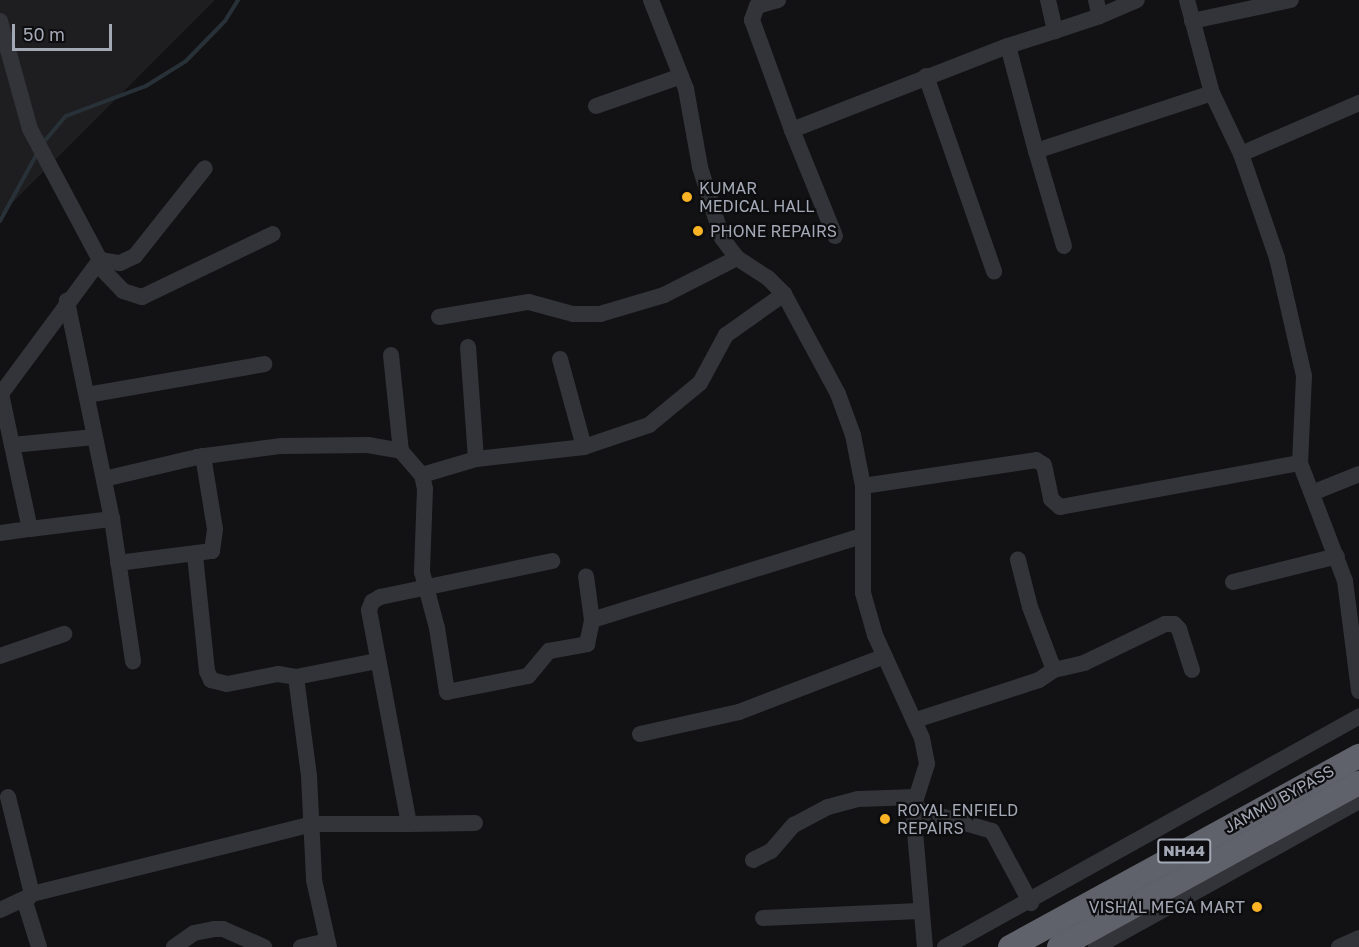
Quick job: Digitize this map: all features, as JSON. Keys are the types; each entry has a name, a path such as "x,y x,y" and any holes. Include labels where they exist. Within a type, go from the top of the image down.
{"highway":[{"name":"JAMMU BYPASS","path":"1010,947 1359,756"},
{"name":"JAMMU BYPASS","path":"1059,947 1359,783"}],"street":[{"path":"651,0 681,76 700,167 727,249 768,278 784,294 838,394 853,435 864,486 861,536 863,592 885,656 916,720 927,764 915,803 919,911 925,947"},
{"path":"778,0 757,6 752,20 792,130 835,236"},
{"path":"1048,0 1055,31"},
{"path":"792,130 926,76 1055,31 1098,8 1137,0"},
{"path":"1187,0 1212,93 1241,154 1277,258 1304,376 1300,463 1345,581 1359,691"},
{"path":"1192,21 1291,0"},
{"path":"0,21 22,109 36,141 99,263 123,291 142,297 273,234"},
{"path":"1008,46 1064,246"},
{"path":"596,106 681,76"},
{"path":"926,76 994,271"},
{"path":"1036,151 1212,93"},
{"path":"1241,154 1359,103"},
{"path":"30,529 0,395 67,301 99,263 120,263 135,256 205,168"},
{"path":"439,317 529,302 573,314 600,314 664,295 737,258"},
{"path":"422,475 476,459 584,447 649,425 663,416 700,383 726,335 784,294"},
{"path":"67,301 112,519 133,661"},
{"path":"468,347 476,459"},
{"path":"391,355 401,452"},
{"path":"560,359 584,447"},
{"path":"87,395 264,364"},
{"path":"12,445 96,437"},
{"path":"104,479 203,456 316,443 385,447 401,452 422,475 425,489 421,557 437,628 445,688 454,693 528,676 549,651 587,644 592,620 586,576"},
{"path":"118,563 209,553 215,543 203,456"},
{"path":"864,486 1036,460 1044,465 1051,499 1060,507 1300,463"},
{"path":"1312,493 1359,474"},
{"path":"0,533 112,519"},
{"path":"592,620 861,536"},
{"path":"195,555 207,671 211,680 227,684 278,674 296,677 377,661"},
{"path":"1233,582 1337,556"},
{"path":"1018,560 1030,607 1054,670"},
{"path":"409,824 369,619 372,602 426,587 552,561"},
{"path":"916,720 1040,680 1054,670 1084,663 1165,624 1174,624 1179,630 1192,670"},
{"path":"0,656 64,634"},
{"path":"640,734 739,712 885,656"},
{"path":"296,677 312,824 314,880 328,944 301,947"},
{"path":"966,947 1359,717"},
{"path":"945,947 1359,729"},
{"path":"8,797 39,947"},
{"path":"753,860 771,851 794,825 828,807 858,799 915,803 992,831 1031,903"},
{"path":"1096,947 1359,801"},
{"path":"0,910 29,896 312,824 475,823"},
{"path":"763,918 919,911"},
{"path":"174,947 194,933 214,929 224,929 264,947"},
{"path":"1339,947 1359,938"}],"shaded area":[{"path":"0,0 215,0 0,215"}],"waterway":[{"path":"43,143 66,116 146,86 186,61 225,21 238,0"},
{"path":"0,221 38,152"}],"place":[{"name":"KUMAR MEDICAL HALL","path":"687,197"},
{"name":"PHONE REPAIRS","path":"698,231"},
{"name":"ROYAL ENFIELD REPAIRS","path":"885,819"},
{"name":"VISHAL MEGA MART","path":"1257,907"}]}
